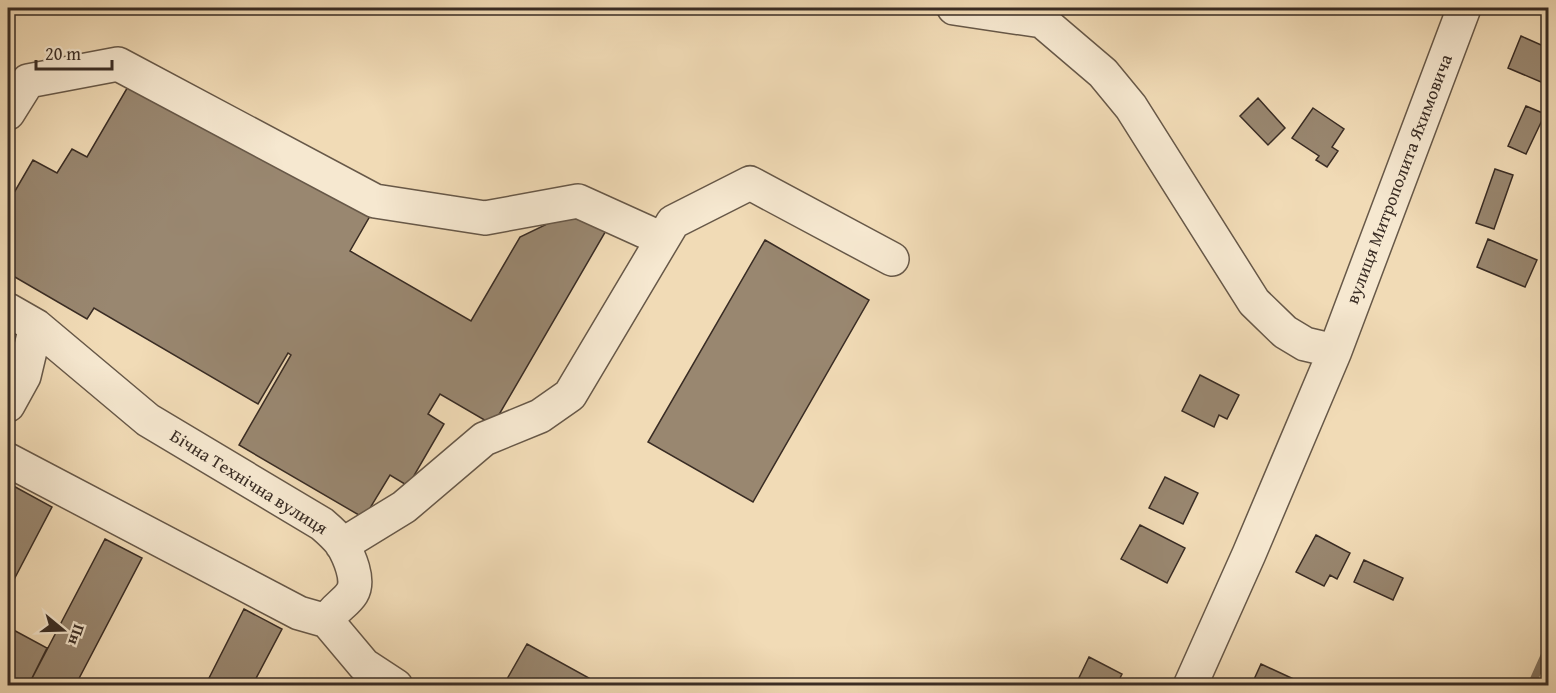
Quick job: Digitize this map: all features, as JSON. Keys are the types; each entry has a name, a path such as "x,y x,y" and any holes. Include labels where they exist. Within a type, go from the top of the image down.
{"street":[{"path":"954,8 1042,21 1103,73 1131,107 1254,302 1285,332 1305,344 1335,351"},
{"name":"вулиця Митрополита Яхимовича","path":"1190,686 1335,351 1464,8"},
{"path":"8,113 28,81 118,64 375,201 485,218 578,201 662,239"},
{"path":"342,545 404,507 484,438 540,416 570,395 673,222 750,183 892,259"},
{"name":"Бічна Технічна вулиця","path":"8,310 36,326 148,420 322,524 332,533 342,545 351,563 355,582 352,593 330,614 327,621"},
{"path":"8,405 24,376 36,326"},
{"path":"8,460 299,613 327,621 364,665 396,686"}],"building":[{"path":"1521,36 1548,48 1548,64 1541,82 1508,68"},
{"path":"133,78 370,216 350,251 471,321 520,237 578,209 607,229 493,425 440,394 428,414 444,424 408,486 390,475 364,518 239,445 291,355 288,353 258,404 94,308 87,319 8,273 8,203 33,160 57,173 72,149 87,157"},
{"path":"1258,98 1285,128 1268,145 1240,116"},
{"path":"1526,106 1545,114 1526,154 1508,146"},
{"path":"1313,108 1344,129 1332,147 1338,151 1327,167 1316,160 1319,156 1292,138"},
{"path":"1495,169 1513,175 1494,229 1476,223"},
{"path":"1488,239 1537,260 1525,287 1477,267"},
{"path":"765,240 869,300 753,502 648,442"},
{"path":"1200,375 1239,395 1227,419 1219,415 1214,427 1182,411"},
{"path":"1165,477 1198,493 1183,524 1149,508"},
{"path":"8,483 52,507 8,591"},
{"path":"1140,525 1185,548 1167,583 1121,559"},
{"path":"1316,535 1350,553 1337,579 1330,575 1324,586 1296,572"},
{"path":"105,539 142,558 75,686 28,686"},
{"path":"1364,560 1403,578 1393,600 1354,582"},
{"path":"244,609 282,629 252,686 205,686"},
{"path":"8,627 47,648 28,686 8,686"},
{"path":"527,644 589,678 585,686 503,686"},
{"path":"1089,657 1122,674 1116,686 1075,686"},
{"path":"1261,664 1300,682 1299,686 1251,686"}],"waterway":[{"path":"1531,686 1548,648"}]}
